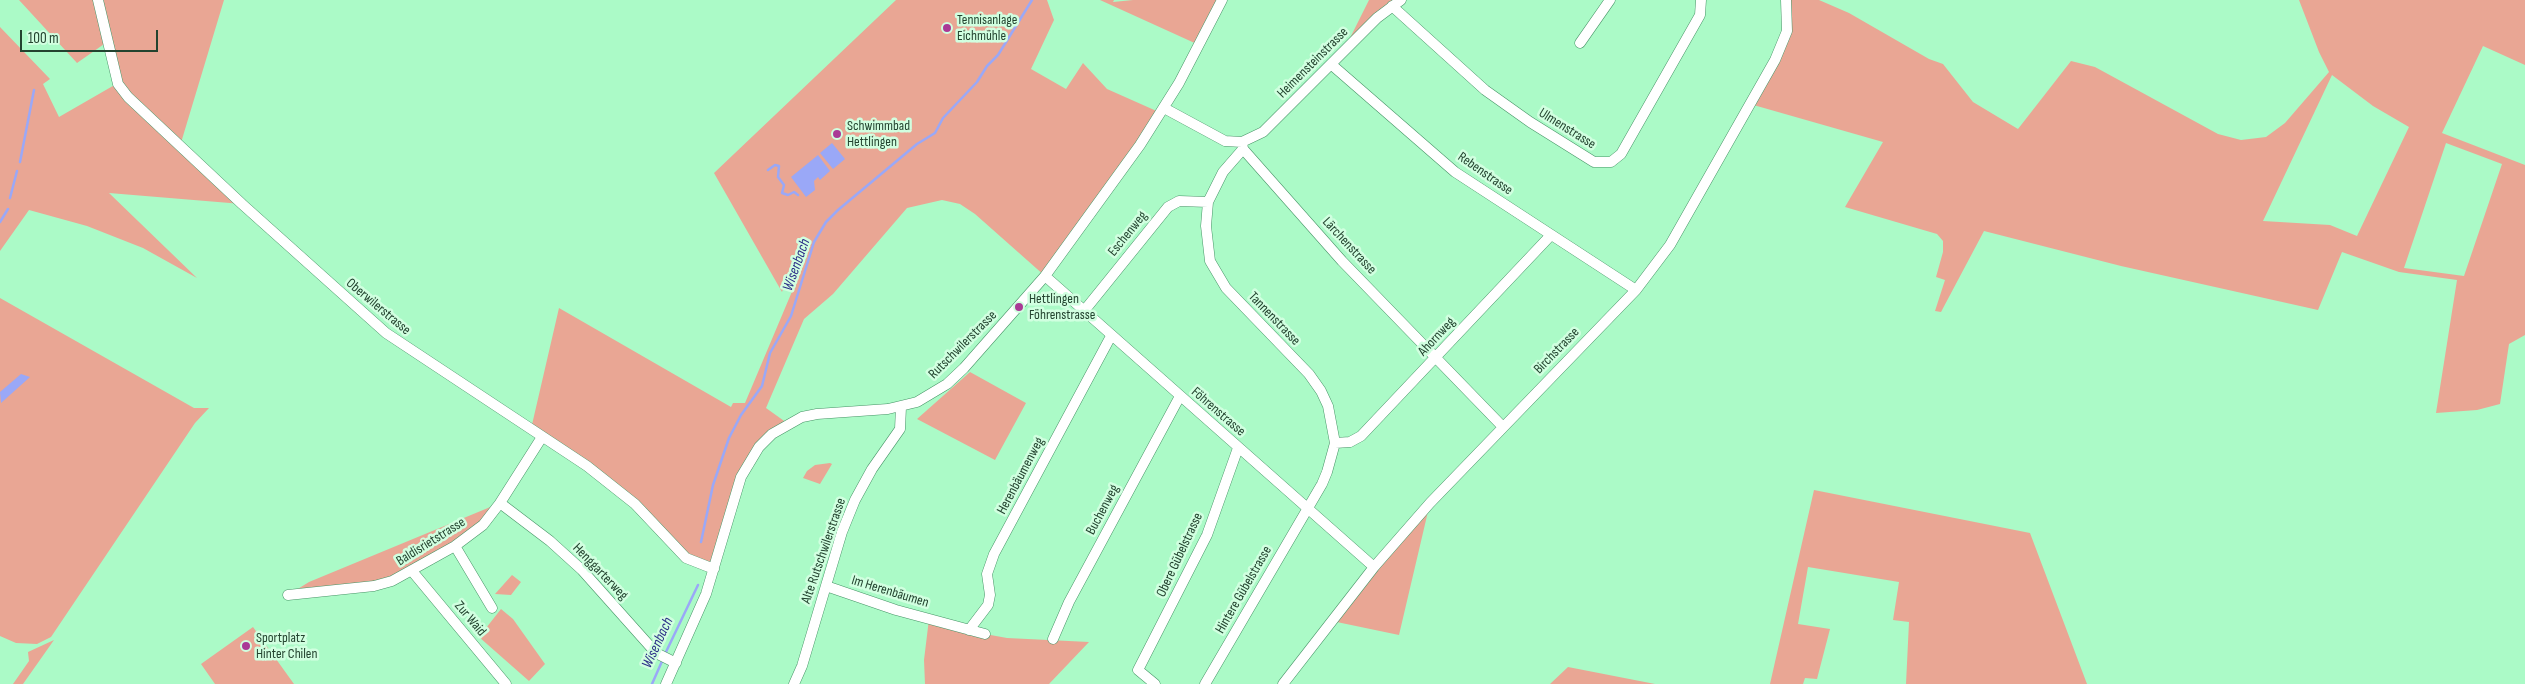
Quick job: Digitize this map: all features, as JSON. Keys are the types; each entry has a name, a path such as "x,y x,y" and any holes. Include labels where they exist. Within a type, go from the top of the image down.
{"street":[{"name":"Oberwilerstrasse","path":"98,0 113,70 118,84 128,97 379,327 426,362 587,466 621,492 686,558 714,569"},
{"name":"Rutschwilerstrasse","path":"666,684 672,662 706,594 741,477 759,447 787,423 817,414 901,407 931,395 947,384 994,335 1045,276 1134,153 1164,108 1222,0"},
{"name":"Heimensteinstrasse","path":"1242,146 1263,132 1377,18 1401,0"},
{"path":"1580,43 1610,0"},
{"name":"Ulmenstrasse","path":"1392,6 1492,96 1594,162 1611,162 1622,154 1700,15 1701,0"},
{"name":"Birchstrasse","path":"1283,684 1374,567 1430,503 1502,426 1636,290 1670,245 1775,60 1787,31 1786,0"},
{"name":"Rebenstrasse","path":"1332,65 1455,172 1636,290"},
{"path":"1164,108 1225,140 1242,146"},
{"name":"Tannenstrasse","path":"1242,146 1223,172 1208,202 1206,226 1210,261 1226,288 1309,374 1321,391 1328,406 1334,443 1327,472 1307,509"},
{"name":"Lärchenstrasse","path":"1242,146 1342,260 1502,426"},
{"name":"Eschenweg","path":"1084,311 1168,207 1179,201 1208,202"},
{"name":"Ahornweg","path":"1334,443 1350,442 1361,436 1551,235"},
{"name":"Föhrenstrasse","path":"1045,276 1374,567"},
{"name":"Herenbäumenweg","path":"969,630 988,605 990,595 987,574 994,554 1111,336"},
{"name":"Buchenweg","path":"1053,639 1070,602 1180,396"},
{"name":"Alte Rutschwilerstrasse","path":"794,684 802,666 842,532 855,500 872,468 900,429 901,407"},
{"name":"Baldisrietstrasse","path":"288,595 374,586 392,581 455,546 483,525 500,503 542,437"},
{"name":"Obere Gübelstrasse","path":"1150,683 1138,670 1206,535 1238,448"},
{"name":"Henggarterweg","path":"500,503 550,541 582,570 659,655 672,662"},
{"name":"Hintere Gübelstrasse","path":"1204,684 1307,509"},
{"path":"455,546 492,608"},
{"name":"Zur Waid","path":"412,571 506,684"},
{"name":"Im Herenbäumen","path":"826,586 896,610 986,634"}],"shaded area":[{"path":"19,0 224,0 180,146 242,204 109,193 197,278 143,248 87,226 29,210 0,251 0,27 50,79 43,84 59,117 118,83 107,42 77,63"},
{"path":"896,0 1047,0 1054,20 1031,69 1066,89 1083,63 1107,89 1161,113 1045,276 975,214 960,204 942,200 907,208 833,294 804,319 766,408 787,423 748,462 714,569 701,564 648,517 531,429 559,308 731,407 733,403 745,403 807,256 797,251 782,292 714,173"},
{"path":"1100,0 1114,0 1113,2 1133,0 1222,0 1199,45"},
{"path":"1369,0 1401,0 1341,56"},
{"path":"1786,0 1819,0 1849,13 1929,59 1943,64 1973,102 2018,129 2071,61 2095,67 2218,134 2241,140 2266,137 2285,123 2329,72 2319,52 2299,0 2525,0 2525,65 2483,46 2442,133 2525,165 2525,335 2509,344 2500,404 2477,410 2436,413 2457,280 2399,272 2342,252 2318,310 2121,266 1984,231 1941,312 1935,311 1945,280 1936,277 1943,252 1943,241 1937,234 1845,207 1883,142 1750,104 1787,31","holes":["2332,75 2373,106 2409,127 2357,236 2330,225 2263,221","2446,143 2502,164 2464,276 2404,268"]},
{"path":"0,298 194,408 209,408 195,423 51,637 37,644 16,643 0,636"},
{"path":"970,372 1026,403 995,460 917,419"},
{"path":"832,464 820,484 803,478 807,471 815,465"},
{"path":"1814,490 2030,533 2087,684 1906,684 1909,622 1893,620 1899,582 1808,567 1798,624 1830,629 1817,679 1805,678 1803,684 1770,684"},
{"path":"500,503 483,525 392,581 288,595 309,582"},
{"path":"1430,503 1399,635 1332,621"},
{"path":"512,575 521,582 511,595 495,594"},
{"path":"501,609 513,619 545,664 529,681 479,637"},
{"path":"929,619 1007,638 1089,642 1049,684 925,684 924,660"},
{"name":"Sportplatz Hinter Chilen","path":"253,627 294,684 215,684 201,664"},
{"path":"54,640 23,684 13,684 29,661 28,652"},
{"path":"1568,667 1655,684 1550,684"}],"water":[{"path":"832,143 845,159 833,169 820,153"},
{"path":"818,155 830,171 820,180 818,177 814,181 815,190 806,197 791,177"},
{"path":"21,374 30,377 1,403 0,392"}],"waterway":[{"name":"Wisenbach","path":"701,542 713,485 729,438 741,415 762,386 770,353 791,316 814,242 826,222 917,144 935,133 943,118 977,82 987,66 998,55 1032,0"},
{"path":"20,162 34,90"},
{"path":"768,170 775,165 779,166 778,177 784,185 782,193 788,195 794,192 798,195"},
{"path":"10,198 17,171"},
{"path":"0,222 8,209"},
{"name":"Wisenbach","path":"665,654 698,585"},
{"name":"Wisenbach","path":"652,684 663,659"}],"place":[{"name":"Tennisanlage Eichmühle","path":"947,28"},
{"name":"Schwimmbad Hettlingen","path":"837,134"},
{"name":"Hettlingen Föhrenstrasse","path":"1019,307"},
{"name":"Sportplatz Hinter Chilen","path":"246,646"}]}
